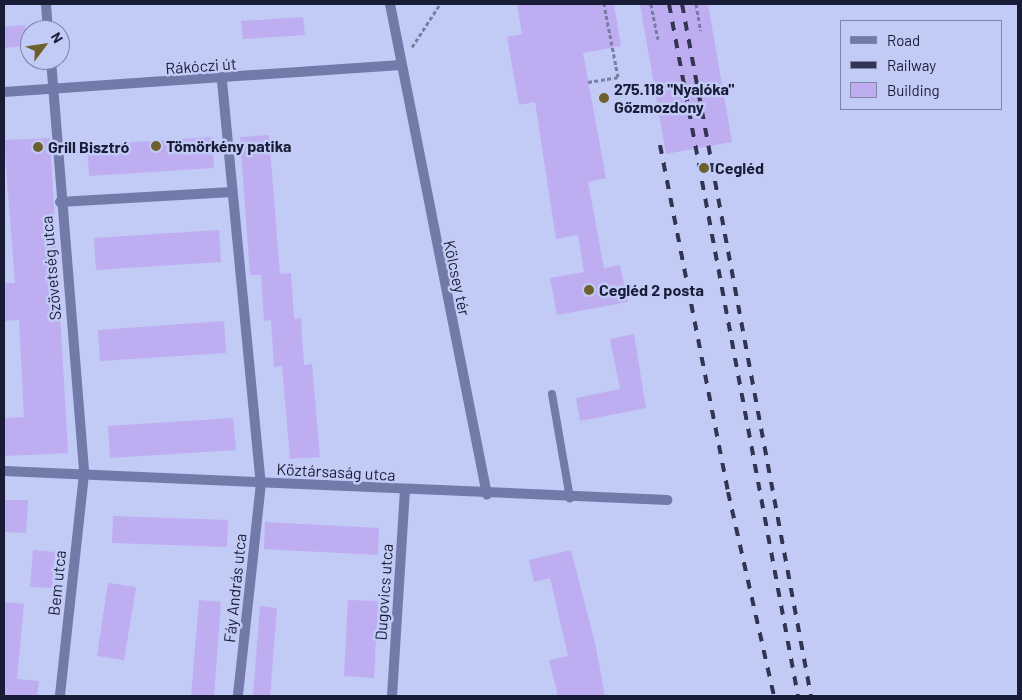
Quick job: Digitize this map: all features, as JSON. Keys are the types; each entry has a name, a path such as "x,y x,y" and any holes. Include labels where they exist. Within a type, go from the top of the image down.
{"street":[{"path":"46,4 47,20"},
{"name":"Kölcsey tér","path":"390,4 487,495"},
{"name":"Rákóczi út","path":"4,92 222,81 401,65"},
{"name":"Szövetség utca","path":"51,70 60,202 84,474"},
{"path":"222,81 261,484"},
{"path":"60,202 232,192"},
{"name":"Köztársaság utca","path":"4,471 487,495 667,500"},
{"name":"Bem utca","path":"60,696 84,474"},
{"name":"Fáy András utca","path":"238,696 261,484"},
{"name":"Dugovics utca","path":"392,696 405,490"}],"lane":[{"path":"552,394 570,498"}],"path":[{"path":"401,65 440,4"},
{"path":"588,82 618,77 604,4"},
{"path":"651,4 658,39"},
{"path":"696,4 701,31"}],"building":[{"path":"517,4 614,4 621,46 583,53 606,178 588,182 604,268 620,265 628,302 557,315 550,278 584,272 578,235 556,239 535,102 519,105 507,37 522,34"},
{"path":"640,4 708,4 732,142 666,154"},
{"path":"303,17 305,35 243,39 241,21"},
{"path":"20,25 20,47 4,48 4,27"},
{"path":"269,135 280,274 291,273 294,319 301,318 304,365 312,364 320,457 290,459 282,366 274,367 271,320 264,321 261,275 250,275 240,137"},
{"path":"212,137 214,168 89,176 87,145"},
{"path":"50,138 68,453 4,456 4,418 24,417 19,320 4,321 4,283 15,283 4,140"},
{"path":"219,230 221,262 96,270 94,238"},
{"path":"224,321 226,353 100,361 98,330"},
{"path":"634,334 646,408 580,421 576,398 620,389 610,339"},
{"path":"233,418 236,450 110,458 108,426"},
{"path":"4,500 28,500 26,533 4,532"},
{"path":"113,516 228,520 227,547 112,543"},
{"path":"265,522 379,528 378,555 264,549"},
{"path":"33,550 55,552 52,588 30,587"},
{"path":"571,550 596,647 605,696 558,696 549,660 568,656 550,578 534,582 529,560"},
{"path":"108,583 136,587 124,660 97,656"},
{"path":"199,600 221,602 214,696 191,696"},
{"path":"348,600 378,601 374,678 344,676"},
{"path":"4,602 24,604 17,679 39,681 37,696 4,696"},
{"path":"260,606 277,608 270,696 253,696"}],"railway":[{"path":"669,4 798,696"},
{"path":"682,4 811,696"},
{"path":"660,145 728,492 774,696"}],"place":[{"name":"275.118 \"Nyalóka\" Gőzmozdony","path":"604,98"},
{"name":"Tömörkény patika","path":"156,146"},
{"name":"Grill Bisztró","path":"38,147"},
{"name":"Cegléd","path":"704,168"},
{"name":"Cegléd 2 posta","path":"589,290"}]}
